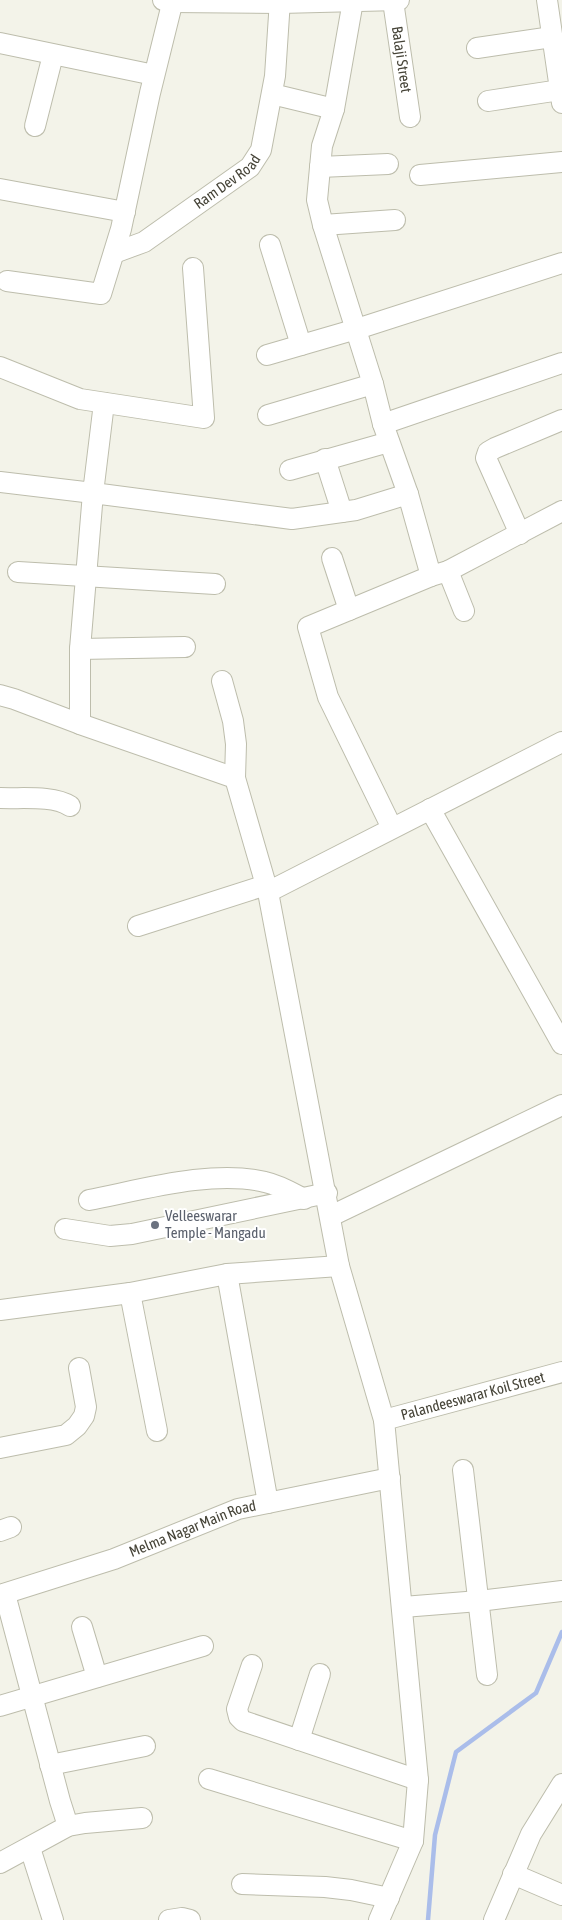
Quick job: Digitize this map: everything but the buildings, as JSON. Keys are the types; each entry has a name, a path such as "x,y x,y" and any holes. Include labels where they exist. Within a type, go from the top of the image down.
{"street":[{"path":"8,281 101,294 125,212 169,1 396,0"},
{"name":"Balaji Street","path":"396,0 410,117"},
{"path":"488,101 561,96 547,0"},
{"name":"Ram Dev Road","path":"114,253 144,242 250,166 261,150 275,76 280,1"},
{"path":"353,1 334,109 322,146 317,200 386,433 439,574 464,611"},
{"path":"477,48 552,38"},
{"path":"0,43 154,76"},
{"path":"35,126 53,55"},
{"path":"272,94 334,109"},
{"path":"420,175 562,162"},
{"path":"320,167 388,164"},
{"path":"0,190 125,212"},
{"path":"323,225 395,220"},
{"path":"270,245 300,345"},
{"path":"267,355 356,330 562,263"},
{"path":"0,367 80,399 204,418 193,268"},
{"path":"290,470 326,459 562,363"},
{"path":"268,415 373,384"},
{"path":"80,724 80,649 85,577 104,403"},
{"path":"520,534 486,458 488,452 562,420"},
{"path":"326,459 342,512"},
{"path":"0,482 292,519 356,510 408,494"},
{"path":"392,828 328,697 308,628 439,574 562,511"},
{"path":"332,558 349,610"},
{"path":"18,572 215,584"},
{"path":"80,649 185,647"},
{"path":"222,681 233,721 236,744 235,778 267,889 331,1216 339,1266 384,1420 418,1780 413,1841 380,1920"},
{"path":"0,695 14,698 80,724 235,778"},
{"path":"138,926 267,889 562,742"},
{"path":"0,798 63,801 70,806"},
{"path":"430,809 562,1044"},
{"path":"331,1216 562,1105"},
{"path":"88,1200 213,1178 265,1182 304,1199"},
{"path":"65,1229 110,1236 132,1234 326,1193"},
{"path":"0,1310 130,1293 227,1274 339,1266"},
{"path":"227,1274 268,1503"},
{"path":"130,1293 157,1432"},
{"path":"0,1448 66,1434 77,1426 84,1416 86,1406 79,1368"},
{"name":"Palandeeswarar Koil Street","path":"384,1420 562,1372"},
{"path":"463,1470 487,1675"},
{"name":"Melma Nagar Main Road","path":"2,1594 114,1559 238,1509 390,1478"},
{"path":"403,1607 479,1601 562,1591"},
{"path":"2,1594 68,1826"},
{"path":"82,1627 97,1677"},
{"path":"0,1706 203,1646"},
{"path":"252,1665 237,1709 239,1717 243,1721 418,1780"},
{"path":"299,1740 320,1674"},
{"path":"50,1765 145,1746"},
{"path":"209,1779 413,1841"},
{"path":"494,1920 531,1834 562,1784"},
{"path":"0,1864 68,1826 85,1822 142,1818"},
{"path":"30,1848 53,1920"},
{"path":"514,1874 562,1895"},
{"path":"242,1884 325,1887 389,1898"},
{"path":"169,1920 182,1918 190,1920"}],"waterway":[{"path":"428,1920 435,1835 456,1752 536,1693 562,1632"}],"place":[{"name":"Velleeswarar Temple - Mangadu","path":"155,1225"}]}
